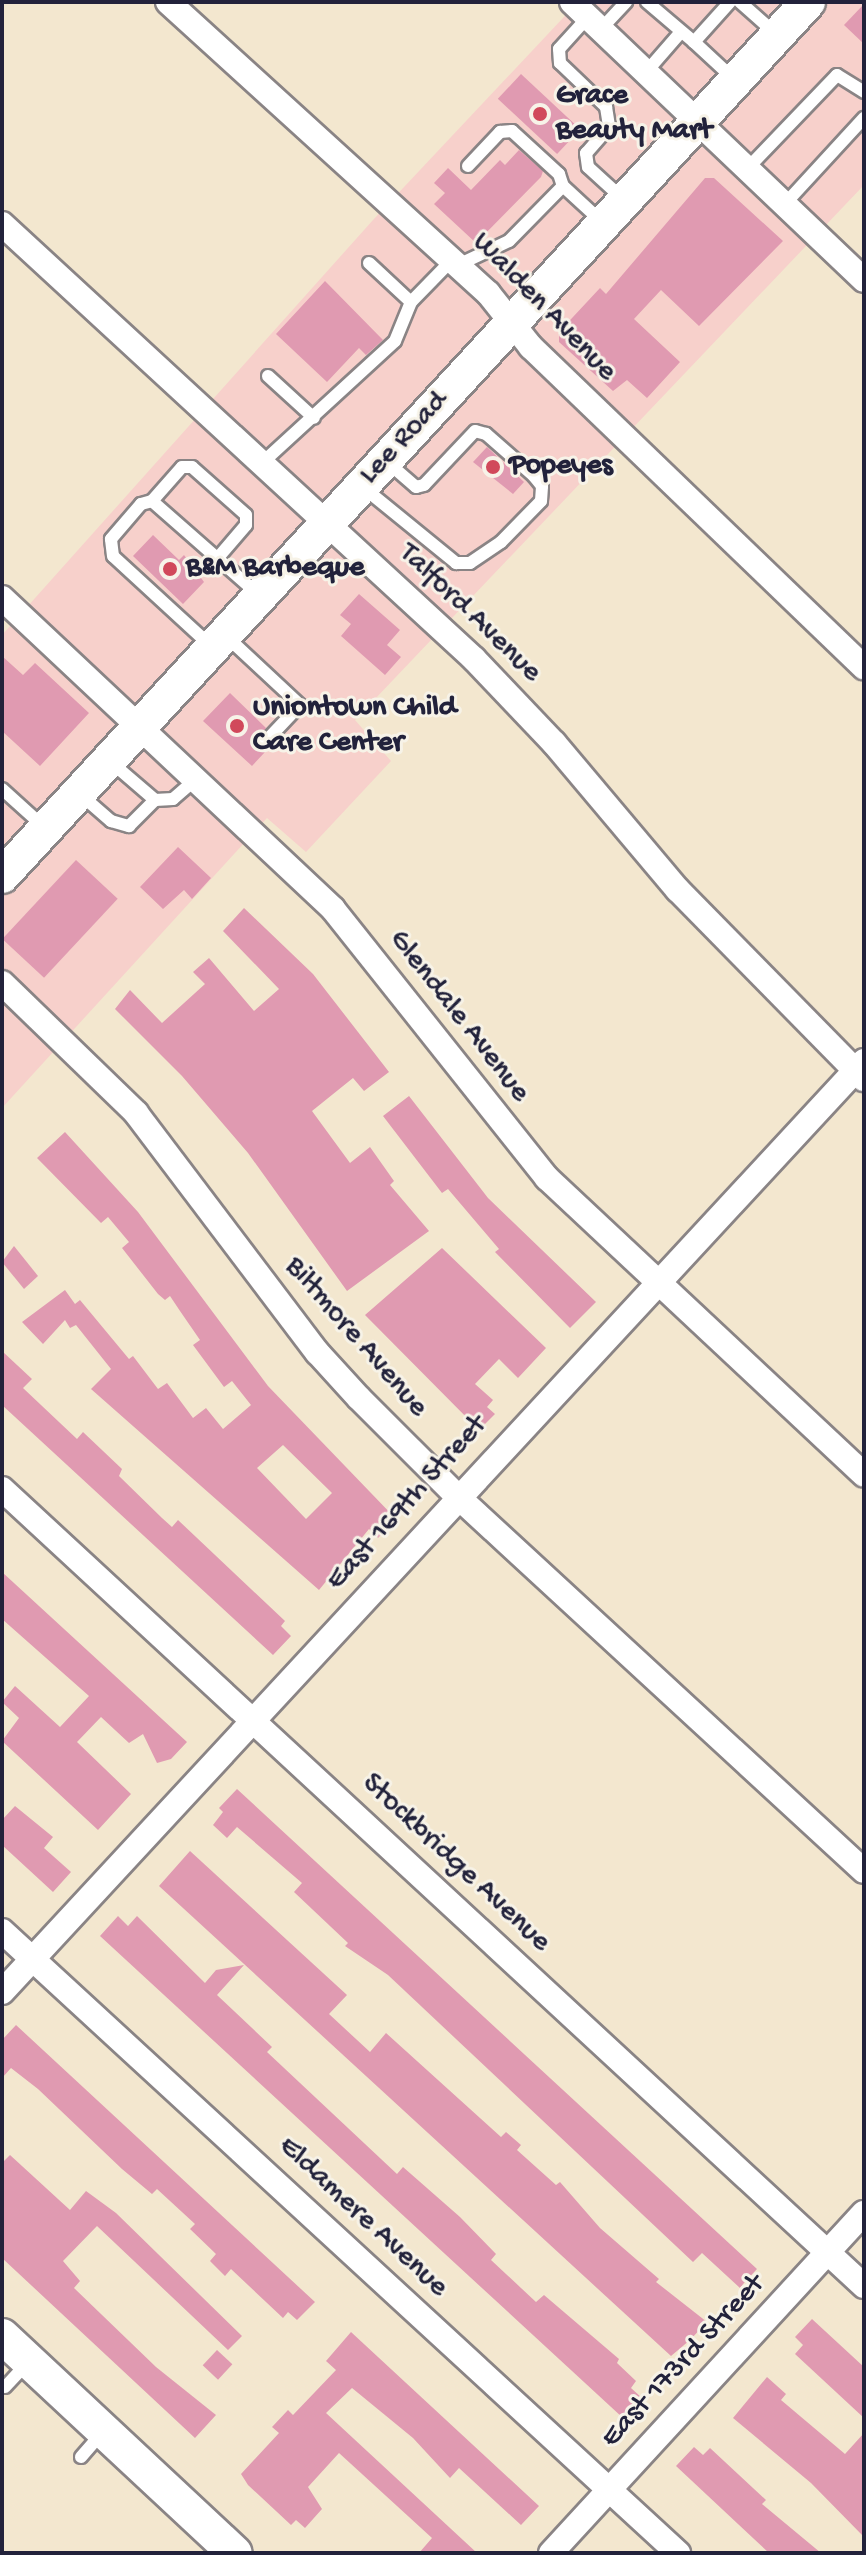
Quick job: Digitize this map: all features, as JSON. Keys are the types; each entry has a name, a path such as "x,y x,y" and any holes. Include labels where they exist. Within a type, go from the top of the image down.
{"main road":[{"name":"Lee Road","path":"2,876 808,2"},
{"path":"2,2336 231,2552"}],"street":[{"name":"Walden Avenue","path":"168,2 455,263 513,323 531,347 864,667"},
{"path":"587,16 701,121 745,171 864,280"},
{"name":"Talford Avenue","path":"2,224 474,659 554,743 678,890 861,1070"},
{"name":"Glendale Avenue","path":"2,598 142,725 333,909 547,1178 864,1475"},
{"name":"Biltmore Avenue","path":"2,983 136,1113 317,1352 457,1496 864,1871"},
{"name":"East 169th Street","path":"2,1992 255,1722 457,1496 861,1070"},
{"name":"Stockbridge Avenue","path":"2,1489 864,2286"},
{"name":"Eldamere Avenue","path":"2,1931 678,2553"},
{"name":"East 173rd Street","path":"551,2553 864,2213"}],"lane":[{"path":"615,212 588,167 586,153 609,127 606,107 560,63 559,49 587,16 626,2"},
{"path":"647,2 737,82"},
{"path":"694,42 730,2"},
{"path":"740,2 778,35"},
{"path":"647,71 680,33"},
{"path":"745,171 837,75 845,76 864,92"},
{"path":"783,206 864,118"},
{"path":"468,166 500,132 512,131 559,174 563,186 615,212"},
{"path":"262,463 291,431 314,418 356,372 369,369 395,341 411,302 455,263 509,241 563,186"},
{"path":"369,263 411,302"},
{"path":"268,376 314,418"},
{"path":"361,486 456,563 470,563 501,542 541,501 542,486 534,476 486,434 475,431 424,485 416,487 386,460"},
{"path":"217,559 246,525 246,515 192,467 182,467 152,501 141,504 111,539 113,556 300,705 266,741"},
{"path":"152,501 260,596"},
{"path":"109,760 155,800"},
{"path":"79,793 123,826 155,800 173,799 197,778"},
{"path":"2,789 46,828"},
{"path":"5,2387 29,2361"},
{"path":"81,2457 103,2431"}],"shaded area":[{"path":"578,2 864,2 864,185 355,720 391,761 306,852 267,818 2,1108 2,635 373,220"}],"building":[{"path":"864,4 864,44 844,25"},
{"name":"Grace Beauty Mart","path":"521,74 580,129 557,154 498,99"},
{"path":"519,150 543,171 541,177 476,243 434,204 445,193 434,183 448,168 471,190 500,160 505,165"},
{"path":"705,178 714,178 783,241 699,326 661,290 634,319 680,362 647,398 627,380 613,391 559,342 559,332 600,288 606,294"},
{"path":"325,281 383,340 366,355 359,348 327,382 276,334"},
{"name":"Popeyes","path":"487,447 524,482 513,494 473,462"},
{"name":"B&M Barbeque","path":"153,535 179,560 184,555 204,582 183,604 133,556"},
{"path":"359,594 400,630 387,645 401,657 385,675 341,636 351,624 340,615"},
{"path":"2,656 23,675 35,663 89,713 40,766 2,731"},
{"name":"Uniontown Child Care Center","path":"230,693 266,728 257,740 265,752 252,766 203,721"},
{"path":"178,847 211,878 192,899 184,890 163,909 140,887"},
{"path":"76,860 118,899 44,978 2,939"},
{"path":"244,908 313,974 389,1072 364,1091 353,1078 312,1111 350,1163 370,1147 394,1181 390,1185 429,1231 347,1291 248,1153 182,1076 115,1009 130,990 162,1023 205,984 193,972 209,958 254,1011 279,989 223,931"},
{"path":"409,1096 488,1198 596,1302 570,1328 495,1252 499,1249 448,1189 442,1193 383,1116"},
{"path":"65,1132 138,1212 268,1386 396,1519 378,1538 369,1529 319,1590 91,1389 111,1369 76,1325 70,1328 65,1320 43,1344 22,1322 65,1290 75,1304 80,1300 129,1359 133,1356 158,1389 167,1383 193,1418 206,1408 223,1429 251,1405 232,1381 224,1387 193,1345 200,1340 170,1296 165,1300 158,1294 122,1248 129,1242 108,1217 101,1223 37,1158","holes":["283,1445 332,1493 306,1519 257,1468"]},
{"path":"14,1246 38,1276 24,1289 2,1262"},
{"path":"442,1248 546,1348 518,1378 499,1359 475,1384 493,1400 487,1407 495,1414 479,1430 365,1315"},
{"path":"2,1351 32,1379 23,1388 77,1439 83,1432 122,1469 119,1476 162,1518 172,1527 178,1520 285,1621 281,1626 291,1636 273,1655 2,1405"},
{"path":"2,1572 187,1742 171,1759 157,1763 143,1734 129,1743 101,1717 77,1742 131,1794 98,1830 2,1741 19,1718 2,1702 15,1686 60,1727 89,1696 2,1619"},
{"path":"237,1789 757,2269 740,2288 702,2253 693,2262 388,1975 345,1946 348,1943 294,1892 302,1883 237,1827 227,1838 213,1825 223,1812 219,1808"},
{"path":"15,1806 53,1837 44,1848 71,1872 53,1892 2,1845 2,1820"},
{"path":"190,1851 347,1995 329,2014 370,2052 386,2033 501,2137 506,2132 521,2145 517,2150 556,2185 560,2182 600,2228 659,2279 656,2282 707,2322 671,2356 159,1886"},
{"path":"118,1916 128,1926 137,1916 205,1983 216,1970 244,1965 217,1995 272,2047 267,2052 397,2174 403,2167 460,2217 496,2254 491,2260 536,2302 544,2295 619,2359 617,2363 636,2381 631,2388 642,2398 623,2418 100,1936"},
{"path":"16,2025 315,2302 297,2320 288,2312 283,2318 231,2269 225,2276 210,2261 216,2254 190,2229 195,2224 157,2189 152,2194 11,2068 2,2078 2,2040"},
{"path":"10,2155 70,2210 86,2191 116,2213 242,2336 228,2350 97,2226 63,2261 80,2281 74,2288 156,2367 216,2415 195,2438 2,2258 2,2163"},
{"path":"812,2319 864,2367 864,2418 795,2354 803,2345 795,2337"},
{"path":"351,2332 539,2506 521,2525 459,2468 450,2478 413,2438 352,2388 326,2413 477,2553 419,2553 432,2538 339,2453 308,2487 322,2509 305,2528 296,2520 291,2525 248,2485 241,2474 279,2433 272,2427 288,2410 293,2415 336,2370 326,2361"},
{"path":"217,2350 232,2364 218,2380 203,2365"},
{"path":"767,2377 786,2394 781,2400 845,2454 864,2433 864,2537 811,2483 733,2418"},
{"path":"694,2447 703,2455 710,2448 766,2500 762,2504 821,2553 769,2553 676,2466"}],"place":[{"name":"Grace Beauty Mart","path":"540,114"},
{"name":"Popeyes","path":"493,467"},
{"name":"B&M Barbeque","path":"170,569"},
{"name":"Uniontown Child Care Center","path":"237,726"}]}
